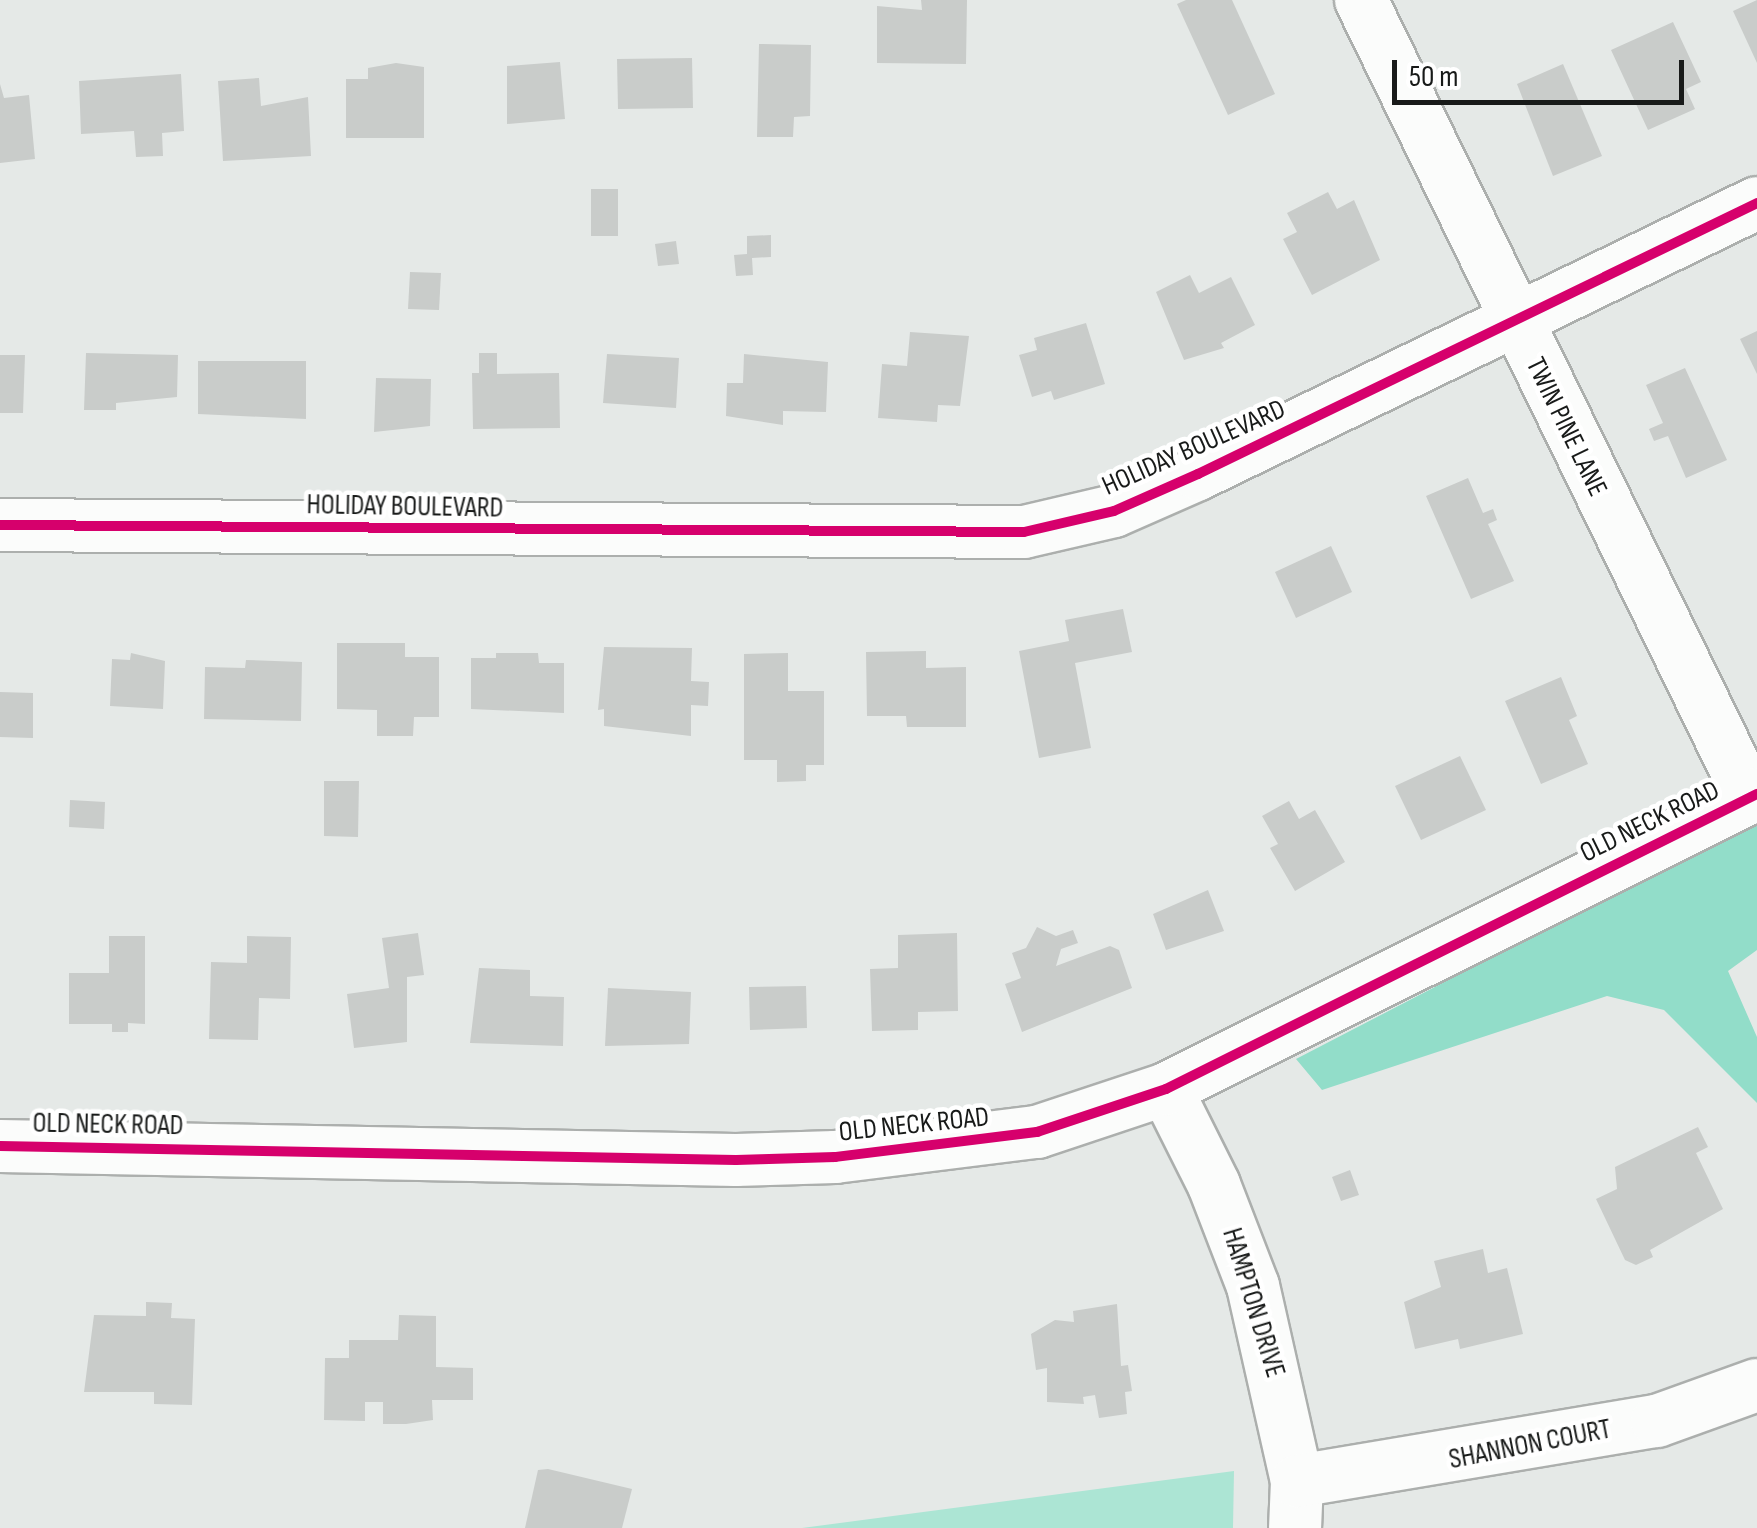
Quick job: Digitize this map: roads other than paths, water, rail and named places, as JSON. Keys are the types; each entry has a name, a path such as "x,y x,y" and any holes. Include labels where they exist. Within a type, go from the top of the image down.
{"street":[{"name":"TWIN PINE LANE","path":"1361,0 1512,317 1754,796"},
{"name":"HOLIDAY BOULEVARD","path":"0,525 1024,532 1114,510 1198,474 1512,317 1757,203"},
{"name":"OLD NECK ROAD","path":"0,1146 835,1157 1037,1132 1166,1089 1754,796"},
{"name":"HAMPTON DRIVE","path":"1166,1089 1214,1185 1253,1286 1296,1504"},
{"name":"SHANNON COURT","path":"1296,1504 1656,1421 1757,1385"}]}
